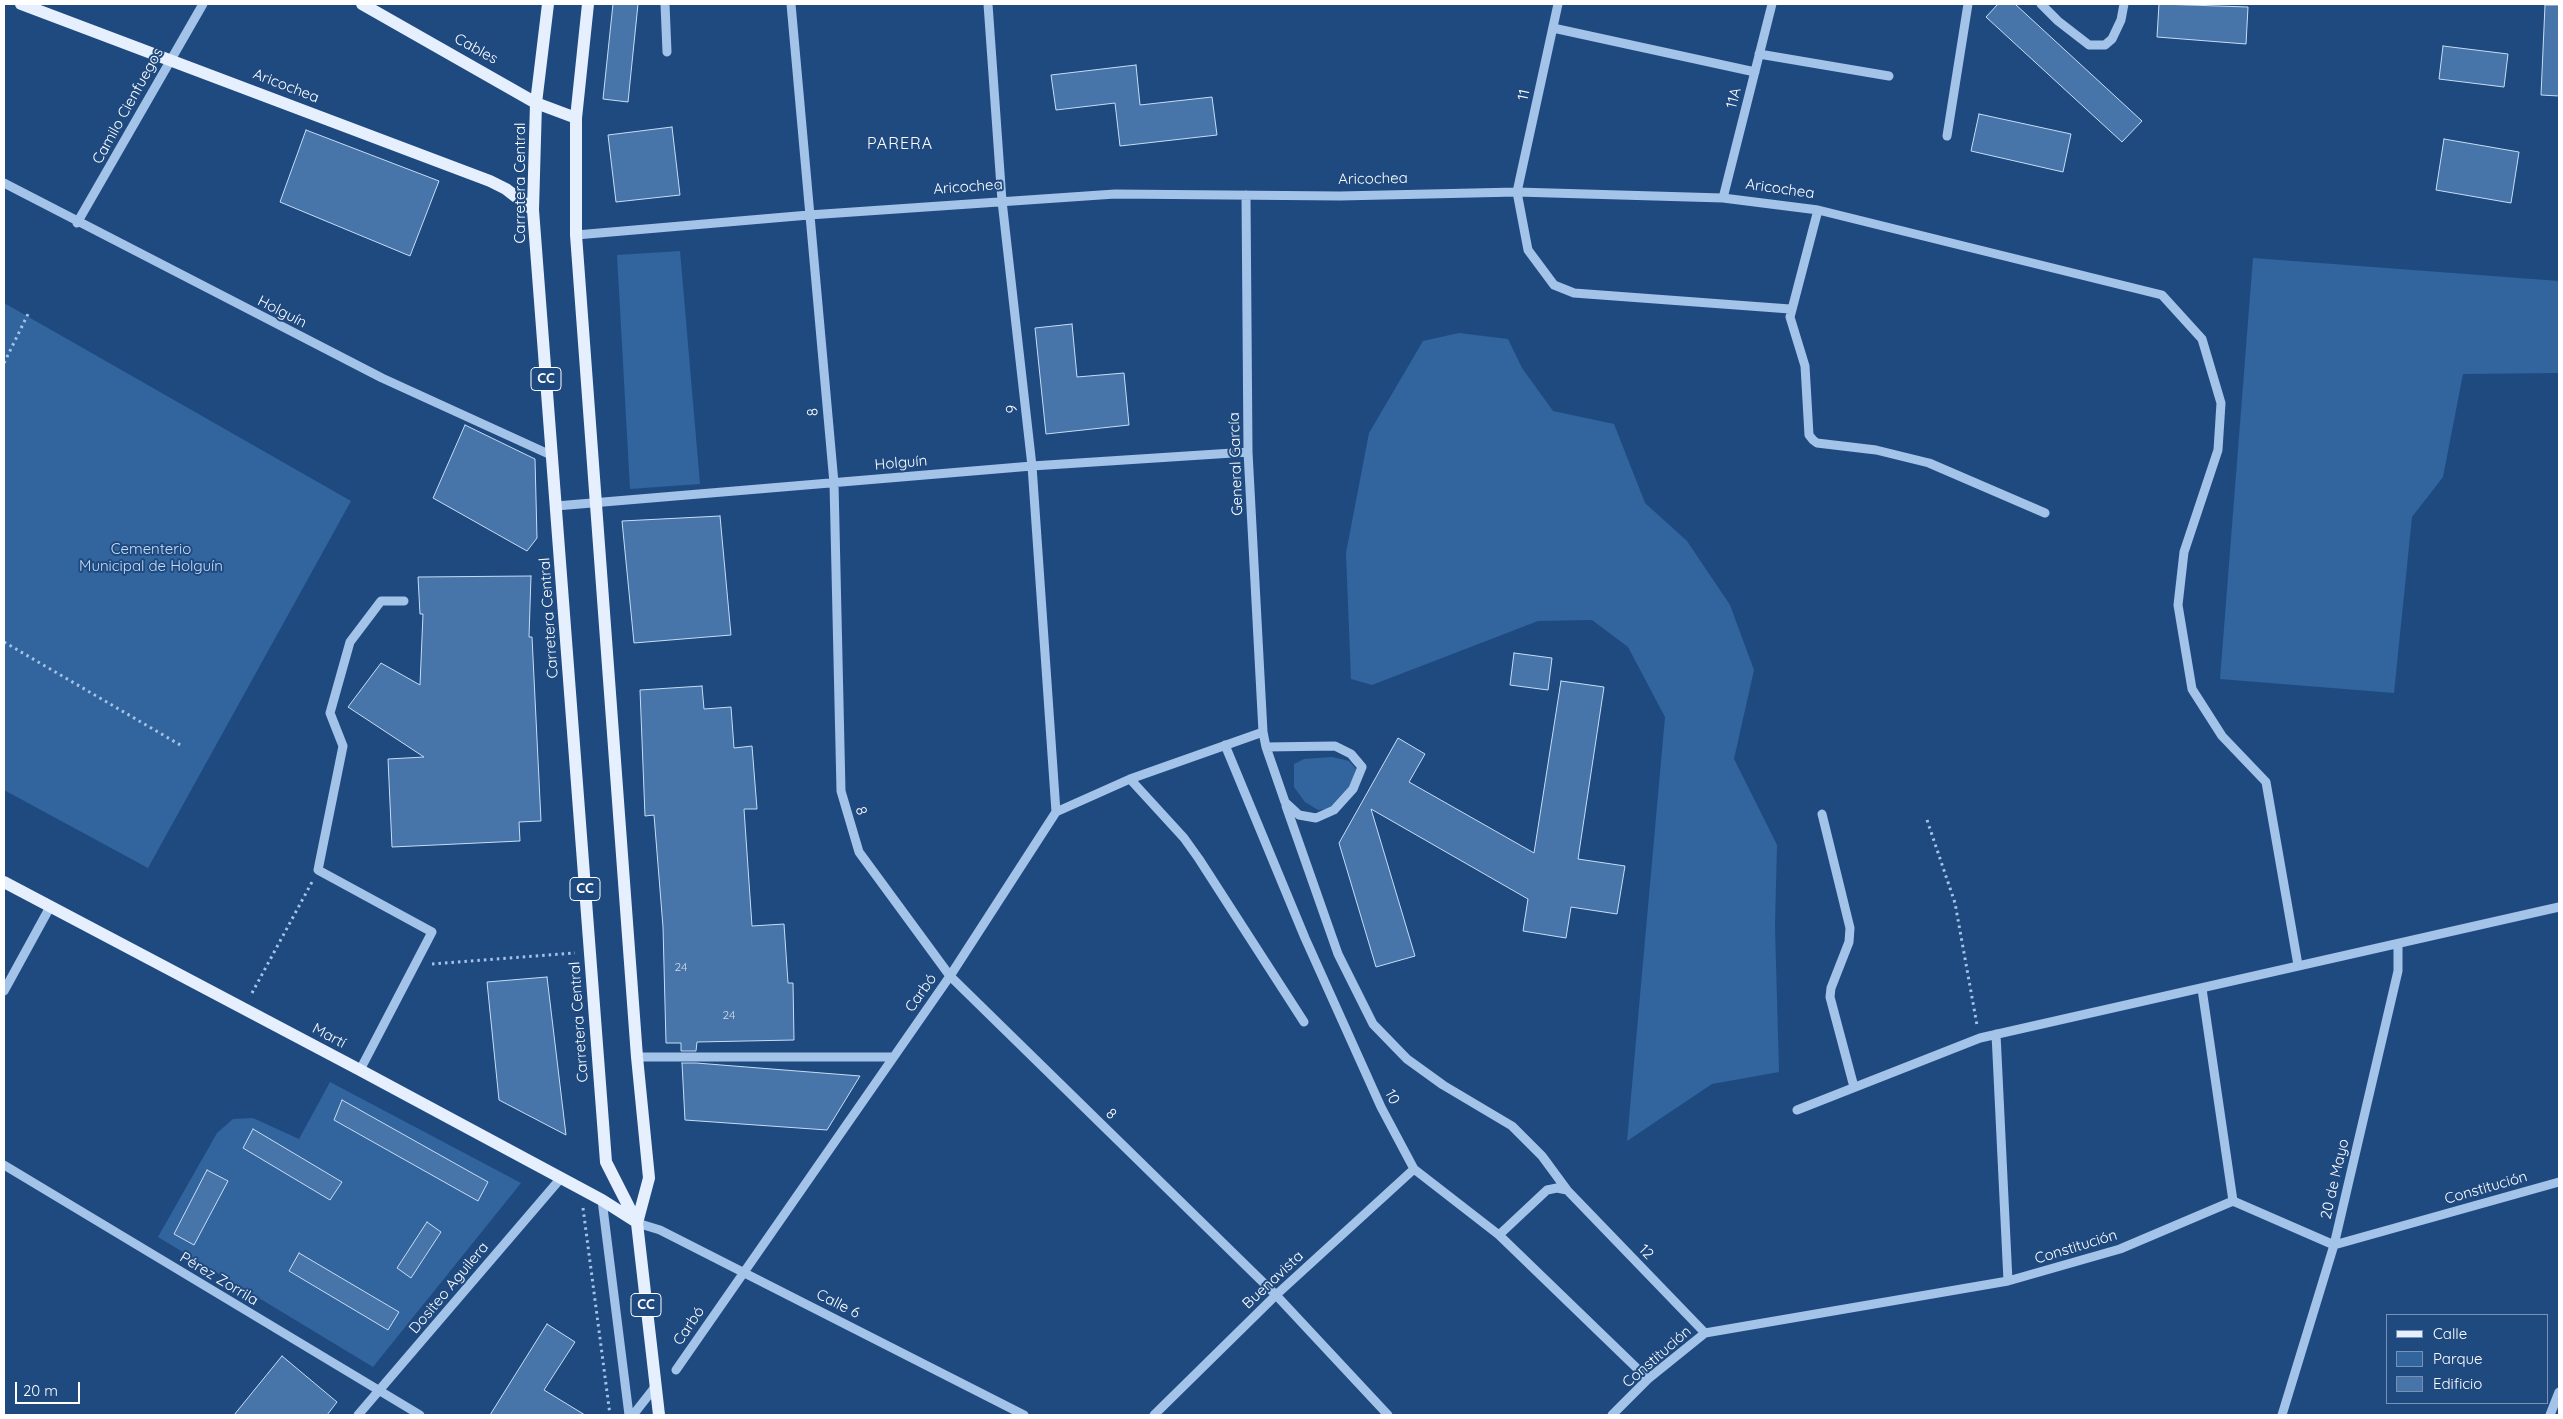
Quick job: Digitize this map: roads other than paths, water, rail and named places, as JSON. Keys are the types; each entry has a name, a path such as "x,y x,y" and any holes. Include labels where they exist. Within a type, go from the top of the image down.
{"main road":[{"name":"Aricochea","path":"21,4 490,181 506,189 533,210"},
{"name":"Cables","path":"362,4 536,103 576,118"},
{"name":"Carretera Central","path":"548,4 536,103 533,210 606,1162 637,1223"},
{"name":"Carretera Central","path":"588,4 576,118 576,235 637,1057 649,1178 637,1223 654,1387 659,1415"},
{"name":"Martí","path":"4,882 602,1200 637,1223"}],"street":[{"name":"Camilo Cienfuegos","path":"78,223 203,4"},
{"path":"665,4 667,52"},
{"name":"8","path":"792,4 834,483 841,791 859,852 950,976 1276,1295 1388,1415"},
{"name":"9","path":"988,4 1002,201 1032,466 1056,812"},
{"name":"11","path":"1517,192 1558,4"},
{"name":"11A","path":"1723,198 1772,4"},
{"path":"1947,136 1968,4"},
{"path":"2041,4 2058,21 2089,45 2105,45 2112,39 2121,20 2124,4"},
{"path":"1553,28 1755,72"},
{"path":"1759,54 1889,76"},
{"name":"Holguín","path":"4,184 382,378 553,456"},
{"path":"1517,192 1528,250 1554,285 1574,292 1790,309"},
{"name":"Aricochea","path":"576,235 809,215 1114,194 1340,196 1517,192 1723,198 1818,210 2162,295 2202,339 2221,403 2218,450 2184,552 2178,605 2192,690 2222,736 2266,782 2298,965"},
{"name":"General García","path":"1246,195 1248,452 1263,732 1266,747 1285,802"},
{"path":"1818,210 1790,309 1791,326 1805,366 1809,434 1818,443 1876,450 1930,462 2045,513"},
{"name":"Holguín","path":"556,506 1032,466 1248,452"},
{"path":"360,1070 416,966 432,932 318,870 343,746 330,712 350,642 381,601 404,601"},
{"path":"1056,812 1130,779 1224,744 1263,732"},
{"name":"10","path":"1224,744 1305,938 1377,1098 1414,1169 1498,1235 1648,1380"},
{"path":"1266,747 1335,746 1351,754 1362,767 1353,789 1334,810 1316,818 1299,816 1285,802"},
{"path":"1130,779 1184,838 1199,858 1304,1022"},
{"name":"12","path":"1285,802 1338,954 1374,1024 1407,1059 1443,1085 1512,1126 1542,1156 1567,1190 1705,1333"},
{"name":"Carbó","path":"676,1370 742,1271 950,976 1056,812"},
{"path":"1822,814 1850,928 1849,942 1831,988 1830,998 1854,1087"},
{"path":"4,991 50,907"},
{"path":"1797,1110 1980,1038 2202,989 2298,965 2398,945 2559,907"},
{"name":"20 de Mayo","path":"2282,1415 2334,1245 2398,971 2398,945"},
{"path":"2202,989 2233,1201 2334,1245"},
{"path":"1996,1034 2008,1282"},
{"path":"637,1057 892,1057"},
{"name":"Pérez Zorrila","path":"4,1165 420,1415"},
{"name":"Buenavista","path":"1154,1415 1276,1295 1414,1169"},
{"name":"Dositeo Aguilera","path":"358,1415 561,1178"},
{"name":"Constitución","path":"2334,1245 2559,1182"},
{"path":"1498,1235 1547,1190 1557,1188 1567,1190"},
{"path":"602,1200 629,1415"},
{"name":"Constitución","path":"1612,1415 1648,1380 1705,1333 2008,1282 2120,1249 2233,1201"},
{"name":"Calle 6","path":"637,1223 660,1230 1020,1414"},
{"path":"633,1415 654,1387"},
{"path":"2550,1415 2559,1392"}],"district":[{"name":"PARERA","path":"900,144"}],"park label":[{"name":"Cementerio Municipal de Holguín","path":"151,558"}]}
